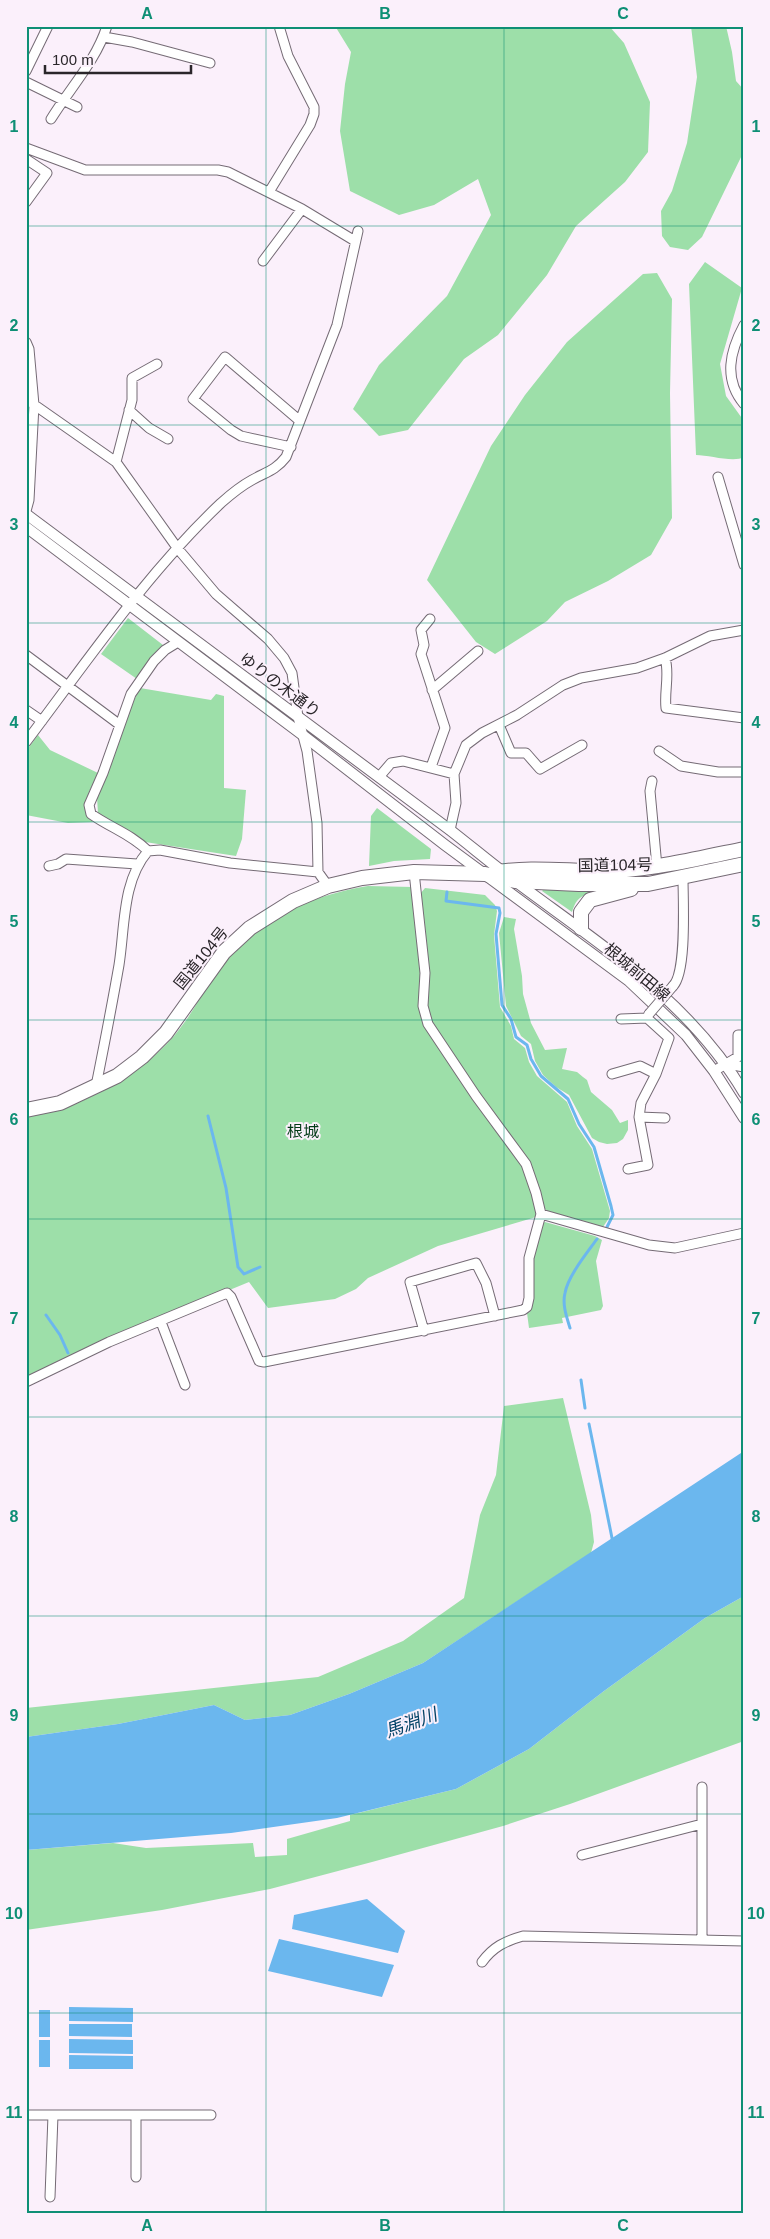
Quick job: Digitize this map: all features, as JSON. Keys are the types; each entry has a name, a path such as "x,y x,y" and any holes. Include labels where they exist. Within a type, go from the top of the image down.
{"highway":[{"name":"国道104号","path":"486,874 522,869 586,872 657,867 744,849"},
{"name":"国道104号","path":"26,1110 60,1103 117,1076 142,1057 166,1033 224,952 250,928 293,901 328,886 362,878 414,872 486,874 515,881 648,884 744,864"},
{"path":"581,928 581,912 590,900 648,884"}],"street":[{"path":"26,71 48,26"},
{"path":"51,119 63,99 98,52 108,26"},
{"path":"269,192 314,114 314,107 288,56 277,27"},
{"path":"104,37 132,42 210,63"},
{"path":"26,82 77,107"},
{"path":"26,148 85,170 218,170 228,172 302,209 355,241"},
{"path":"26,159 47,173 26,202"},
{"path":"263,261 302,209"},
{"path":"27,740 137,596 178,548 222,502 252,480 270,472 286,457 337,325 358,231"},
{"path":"744,325 735,342 730,364 732,384 744,404"},
{"path":"26,342 30,349 29,500 26,513"},
{"path":"291,448 241,436 193,399 225,357 300,421"},
{"path":"116,462 132,400 132,378 157,364"},
{"path":"30,402 116,462 178,548 216,594 268,639 284,658 292,673 296,689 298,717 304,736 317,823 318,872 328,886"},
{"path":"129,410 149,428 168,440"},
{"path":"718,477 744,565"},
{"name":"ゆりの木通り","path":"26,513 450,830 515,881"},
{"name":"ゆりの木通り","path":"26,527 486,874"},
{"path":"430,619 421,630 424,646 421,654 445,728 430,767"},
{"path":"450,830 456,803 454,774 466,745 482,733 499,725 563,685 581,678 637,668 665,658 710,636 744,630"},
{"path":"148,851 135,838 104,824 91,814 89,805 120,726 130,694 165,650 178,642"},
{"path":"432,690 478,651"},
{"path":"26,655 120,726"},
{"path":"665,658 668,667 665,696 666,708 744,718"},
{"path":"26,710 42,721"},
{"path":"499,725 511,753 526,753 540,769 582,745"},
{"path":"659,751 681,766 718,772 744,772"},
{"path":"378,777 391,764 403,761 454,774"},
{"path":"652,781 650,792 657,867"},
{"path":"96,1086 119,965 128,897 137,864 148,851 160,850 230,863 318,872"},
{"path":"49,866 58,864 66,859 137,864"},
{"path":"26,1382 101,1346 227,1293 231,1296 259,1361 264,1362 424,1331 523,1310 527,1307 529,1298 529,1258 540,1214 536,1192 526,1164 476,1096 428,1024 423,1006 425,973 414,872"},
{"name":"根城前田線","path":"486,874 629,981 686,1035 714,1071 744,1118"},
{"path":"621,1019 648,1016 678,981 682,953 683,878"},
{"name":"根城前田線","path":"515,881 581,928 636,971 679,1011 727,1064 744,1093"},
{"path":"628,1169 648,1165 639,1117 641,1103 656,1074 669,1038 648,1016"},
{"path":"714,1071 738,1057 738,1035 744,1035"},
{"path":"727,1064 744,1067"},
{"path":"612,1074 640,1066 656,1074"},
{"path":"639,1117 665,1118"},
{"path":"540,1214 649,1245 675,1248 744,1233"},
{"path":"424,1331 410,1282 476,1263 486,1283 495,1316"},
{"path":"161,1322 185,1385"},
{"path":"702,1787 702,1940"},
{"path":"582,1855 702,1824"},
{"path":"482,1962 490,1951 504,1941 523,1936 744,1941"},
{"path":"26,2115 211,2115"},
{"path":"50,2197 52,2115"},
{"path":"136,2115 136,2177"}],"green space":[{"path":"335,26 609,26 624,43 650,102 648,152 625,182 576,226 547,275 498,335 464,359 408,430 379,436 353,409 379,365 447,296 491,215 478,179 434,205 399,215 350,191 340,131 345,84 351,52"},
{"path":"691,26 726,26 736,81 744,90 744,151 702,237 688,250 670,247 662,236 661,211 672,191 687,143 697,77"},
{"path":"705,262 742,288 720,364 726,396 744,421 744,457 740,459 696,455 689,284"},
{"path":"657,273 672,299 670,393 672,518 651,555 608,581 565,602 547,621 495,654 476,642 427,580 491,446 525,395 567,342 643,274"},
{"path":"128,618 163,645 137,679 101,654"},
{"path":"140,688 211,700 216,694 224,696 224,788 246,790 242,839 236,856 145,842 98,814 97,797"},
{"path":"38,735 50,750 98,773 86,803 93,822 68,823 26,815 26,751"},
{"path":"377,808 431,849 430,859 394,861 369,866 371,816"},
{"name":"根城","path":"368,886 413,887 422,973 422,1011 524,1166 536,1207 536,1217 438,1246 368,1278 356,1289 335,1299 268,1308 249,1282 74,1354 33,1376 26,1376 26,1117 47,1113 90,1097 112,1086 151,1059 186,1021 210,981 225,961 260,928 288,911 304,904 336,893"},
{"path":"425,888 485,895 495,905 497,911 494,935 500,1007 511,1026 514,1039 525,1048 529,1062 537,1076 567,1102 577,1126 592,1149 610,1211 609,1218 603,1227 557,1217 545,1209 532,1172 435,1031 427,1010 420,894"},
{"path":"544,889 588,891 588,894 577,900 572,912 542,891"},
{"path":"504,917 516,919 514,929 523,994 531,1023 545,1050 567,1048 562,1069 577,1072 587,1080 591,1092 612,1110 620,1123 628,1120 628,1130 623,1139 617,1143 607,1144 592,1138 569,1095 556,1087 543,1075 535,1061 531,1044 521,1036 506,1006 499,933"},
{"path":"545,1222 595,1236 602,1240 596,1261 603,1306 601,1310 562,1318 563,1323 529,1328 527,1313 530,1312 533,1300 532,1257 540,1224"},
{"path":"563,1398 591,1515 594,1542 591,1553 423,1663 349,1694 290,1715 245,1720 214,1705 118,1724 26,1737 26,1708 318,1677 403,1641 464,1598 480,1515 496,1475 504,1406"},
{"path":"744,1596 744,1741 570,1804 503,1826 270,1889 162,1910 26,1930 26,1850 113,1843 146,1848 253,1843 255,1857 287,1855 287,1839 350,1821 350,1815 456,1789 529,1749 604,1691 705,1618"}],"water":[{"name":"馬淵川","path":"744,1451 744,1596 705,1618 604,1691 529,1749 456,1789 337,1818 231,1833 26,1850 26,1737 118,1724 214,1705 245,1720 290,1715 349,1694 423,1663"},
{"path":"367,1899 405,1931 398,1953 292,1929 294,1915"},
{"path":"279,1939 394,1965 382,1997 268,1971"},
{"path":"69,2007 133,2008 133,2022 69,2021"},
{"path":"39,2010 50,2010 50,2037 39,2037"},
{"path":"69,2024 132,2024 132,2037 69,2036"},
{"path":"69,2039 133,2040 133,2054 69,2053"},
{"path":"39,2040 50,2040 50,2067 39,2067"},
{"path":"69,2055 133,2056 133,2069 69,2069"}],"waterway":[{"path":"447,892 446,901 499,908 500,913 496,934 502,1005 511,1019 516,1037 527,1045 531,1059 541,1076 568,1099 579,1124 594,1147 613,1215 607,1227"},
{"path":"208,1116 226,1188 238,1267 244,1274 260,1267"},
{"path":"570,1328 564,1302 567,1286 578,1265 597,1239"},
{"path":"46,1315 60,1335 68,1353"},
{"path":"581,1380 585,1408"},
{"path":"589,1424 613,1543"}]}
